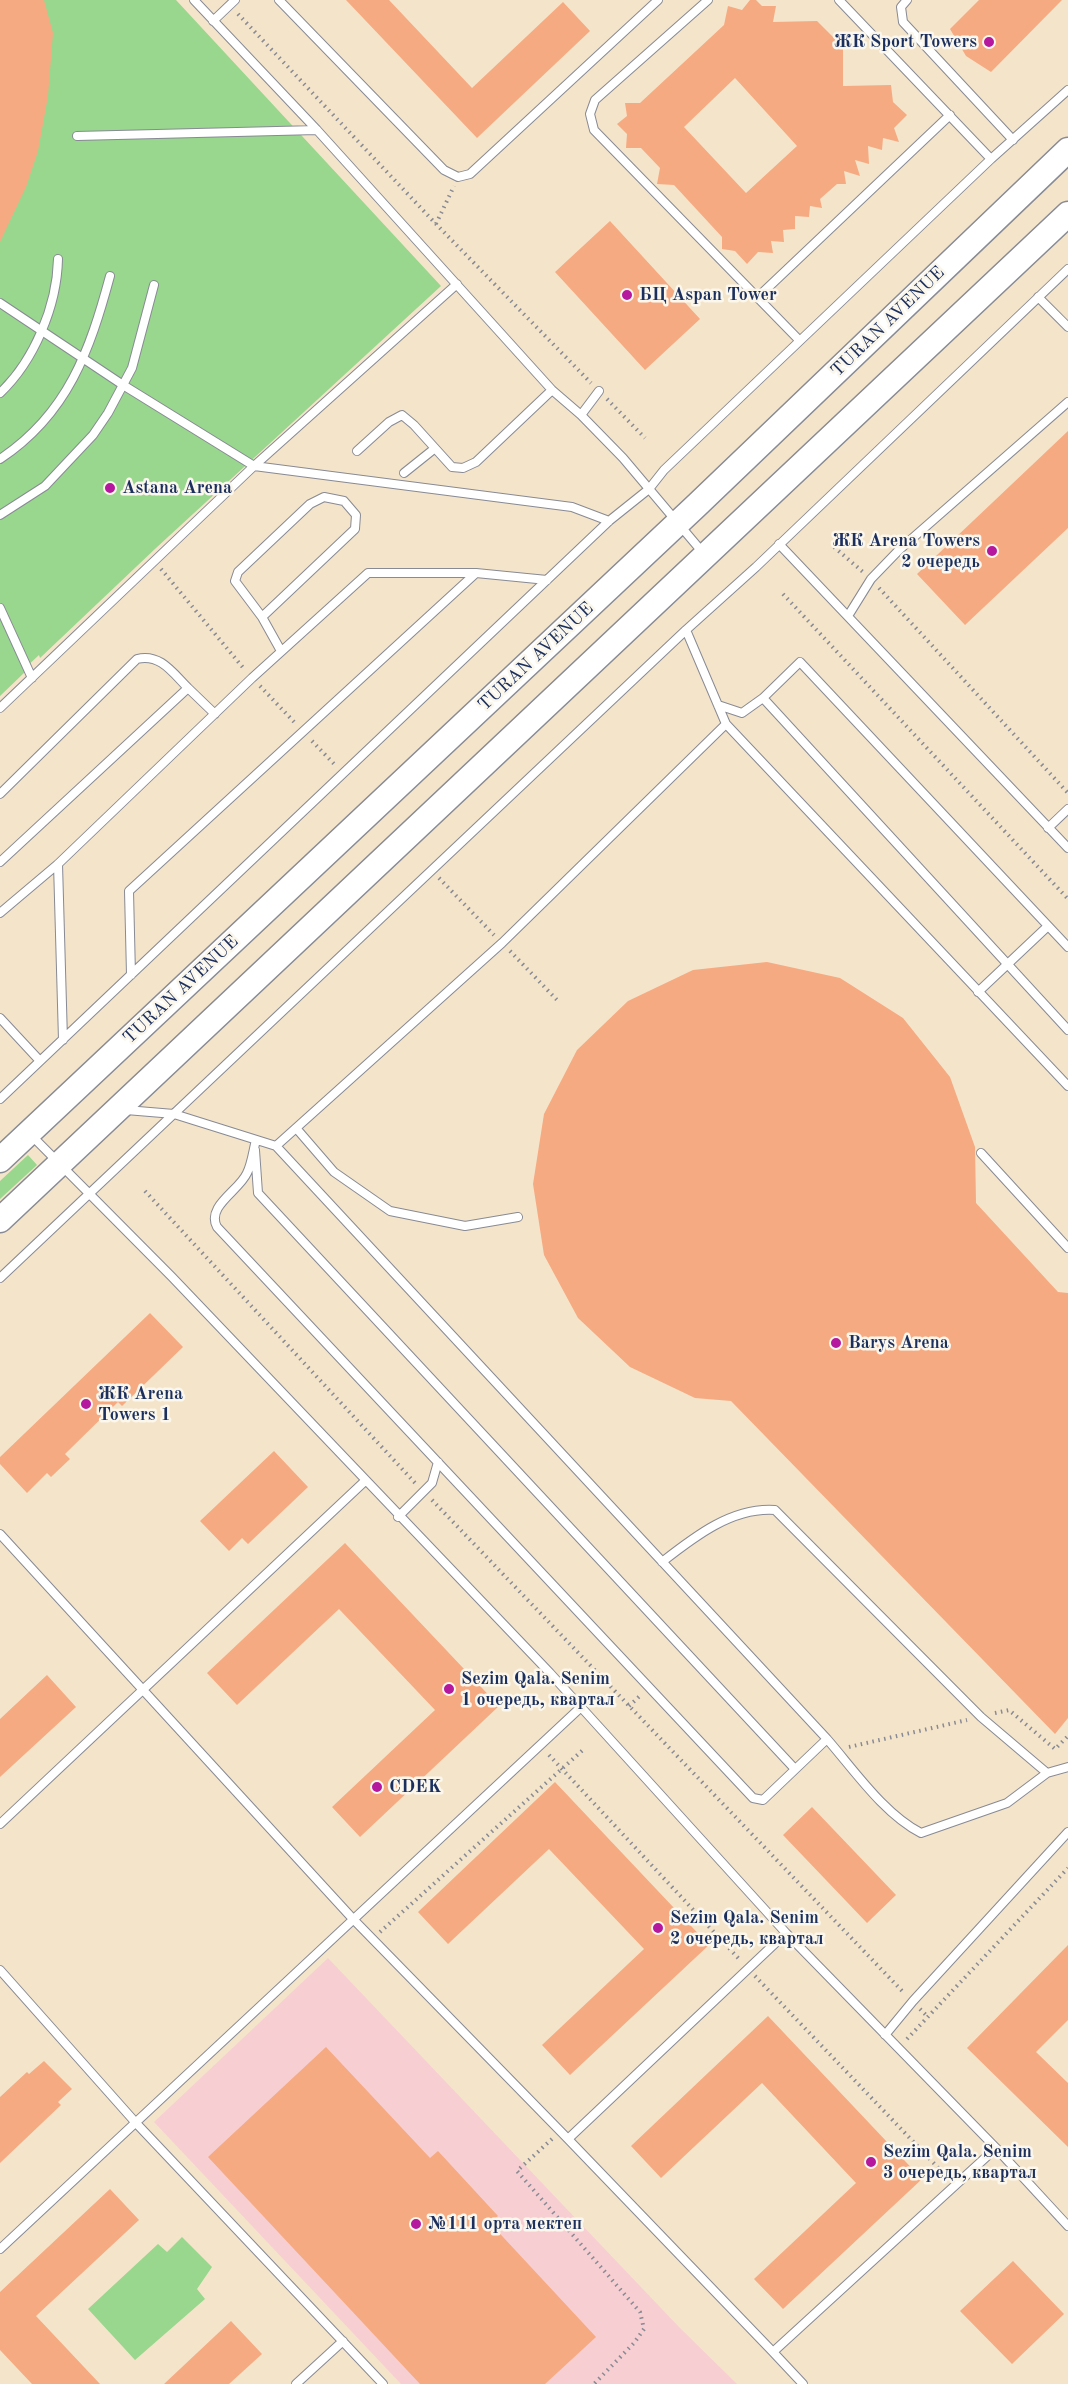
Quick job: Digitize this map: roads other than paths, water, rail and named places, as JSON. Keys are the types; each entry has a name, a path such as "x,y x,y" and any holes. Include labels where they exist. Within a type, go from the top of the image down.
{"main road":[{"name":"TURAN AVENUE","path":"0,1160 677,524 1068,150"},
{"path":"0,1220 1068,214"}],"lane":[{"path":"194,0 317,130 552,390 624,458 705,555"},
{"path":"279,0 444,170 458,177 470,174 658,0"},
{"path":"708,0 595,100 590,114 594,130 799,340"},
{"path":"839,0 991,159"},
{"path":"907,0 901,7 903,22 1013,140"},
{"path":"213,21 232,2"},
{"path":"0,1099 609,521 649,489 664,470 799,340 991,159 1068,90"},
{"path":"758,297 950,115"},
{"path":"77,136 317,130"},
{"path":"0,393 24,363 41,331 54,290 58,259"},
{"path":"0,1278 1068,269"},
{"path":"0,459 13,451 56,406 84,358 94,334 110,276"},
{"path":"0,708 254,466 457,284"},
{"path":"0,515 45,486 76,455 108,413 132,368 154,285"},
{"path":"1038,297 1068,327"},
{"path":"0,303 123,385 254,466 572,507 609,521"},
{"path":"357,451 389,422 402,415 452,467 464,468 476,462 552,390"},
{"path":"581,415 598,391"},
{"path":"848,616 871,579 899,550 1068,402"},
{"path":"404,472 434,449"},
{"path":"262,617 354,529 356,516 344,501 324,497 310,504 238,572 235,581 262,617 281,651"},
{"path":"779,544 1068,848"},
{"path":"1,909 58,864 252,678 368,573 476,573 547,580"},
{"path":"131,975 129,891 476,573"},
{"path":"0,608 32,678"},
{"path":"686,630 726,724 1068,1086"},
{"path":"0,794 137,659 148,656 159,659 215,714"},
{"path":"718,705 742,713 763,698 800,662 1068,947"},
{"path":"0,862 188,688"},
{"path":"763,698 1068,1030"},
{"path":"276,1146 502,943 726,724"},
{"path":"1048,828 1068,809"},
{"path":"58,864 63,1040"},
{"path":"978,992 1048,926"},
{"path":"0,1018 40,1061"},
{"path":"118,1110 174,1114 255,1143 276,1146 837,1750 890,1811 907,1826 921,1833 1007,1803 1047,1773 1068,1767"},
{"path":"296,1128 334,1172 390,1211 465,1226 518,1217"},
{"path":"29,1133 180,1286 398,1517 550,1673 786,1933 996,2148 1068,2226"},
{"path":"255,1143 248,1172 214,1212 213,1219 217,1227 753,1798 763,1800 826,1739"},
{"path":"255,1143 258,1193 794,1768"},
{"path":"981,1153 1068,1248"},
{"path":"398,1517 435,1478 438,1462"},
{"path":"0,1824 365,1481"},
{"path":"662,1562 705,1529 759,1509 775,1510 981,1717 1047,1773"},
{"path":"0,1534 353,1919 803,2384"},
{"path":"0,2249 580,1708"},
{"path":"885,2035 913,2001 1068,1832"},
{"path":"568,2139 786,1933"},
{"path":"0,1970 136,2123 383,2384"},
{"path":"773,2352 996,2148"},
{"path":"296,2384 343,2341"}],"place":[{"name":"ЖК Sport Towers","path":"989,42"},
{"name":"БЦ Aspan Tower","path":"627,295"},
{"name":"Astana Arena","path":"110,488"},
{"name":"ЖК Arena Towers 2 очередь","path":"992,551"},
{"name":"Barys Arena","path":"836,1343"},
{"name":"ЖК Arena Towers 1","path":"86,1404"},
{"name":"Sezim Qala. Senim 1 очередь, квартал","path":"449,1689"},
{"name":"CDEK","path":"377,1787"},
{"name":"Sezim Qala. Senim 2 очередь, квартал","path":"658,1928"},
{"name":"Sezim Qala. Senim 3 очередь, квартал","path":"871,2162"},
{"name":"№111 орта мектеп","path":"416,2224"}]}
